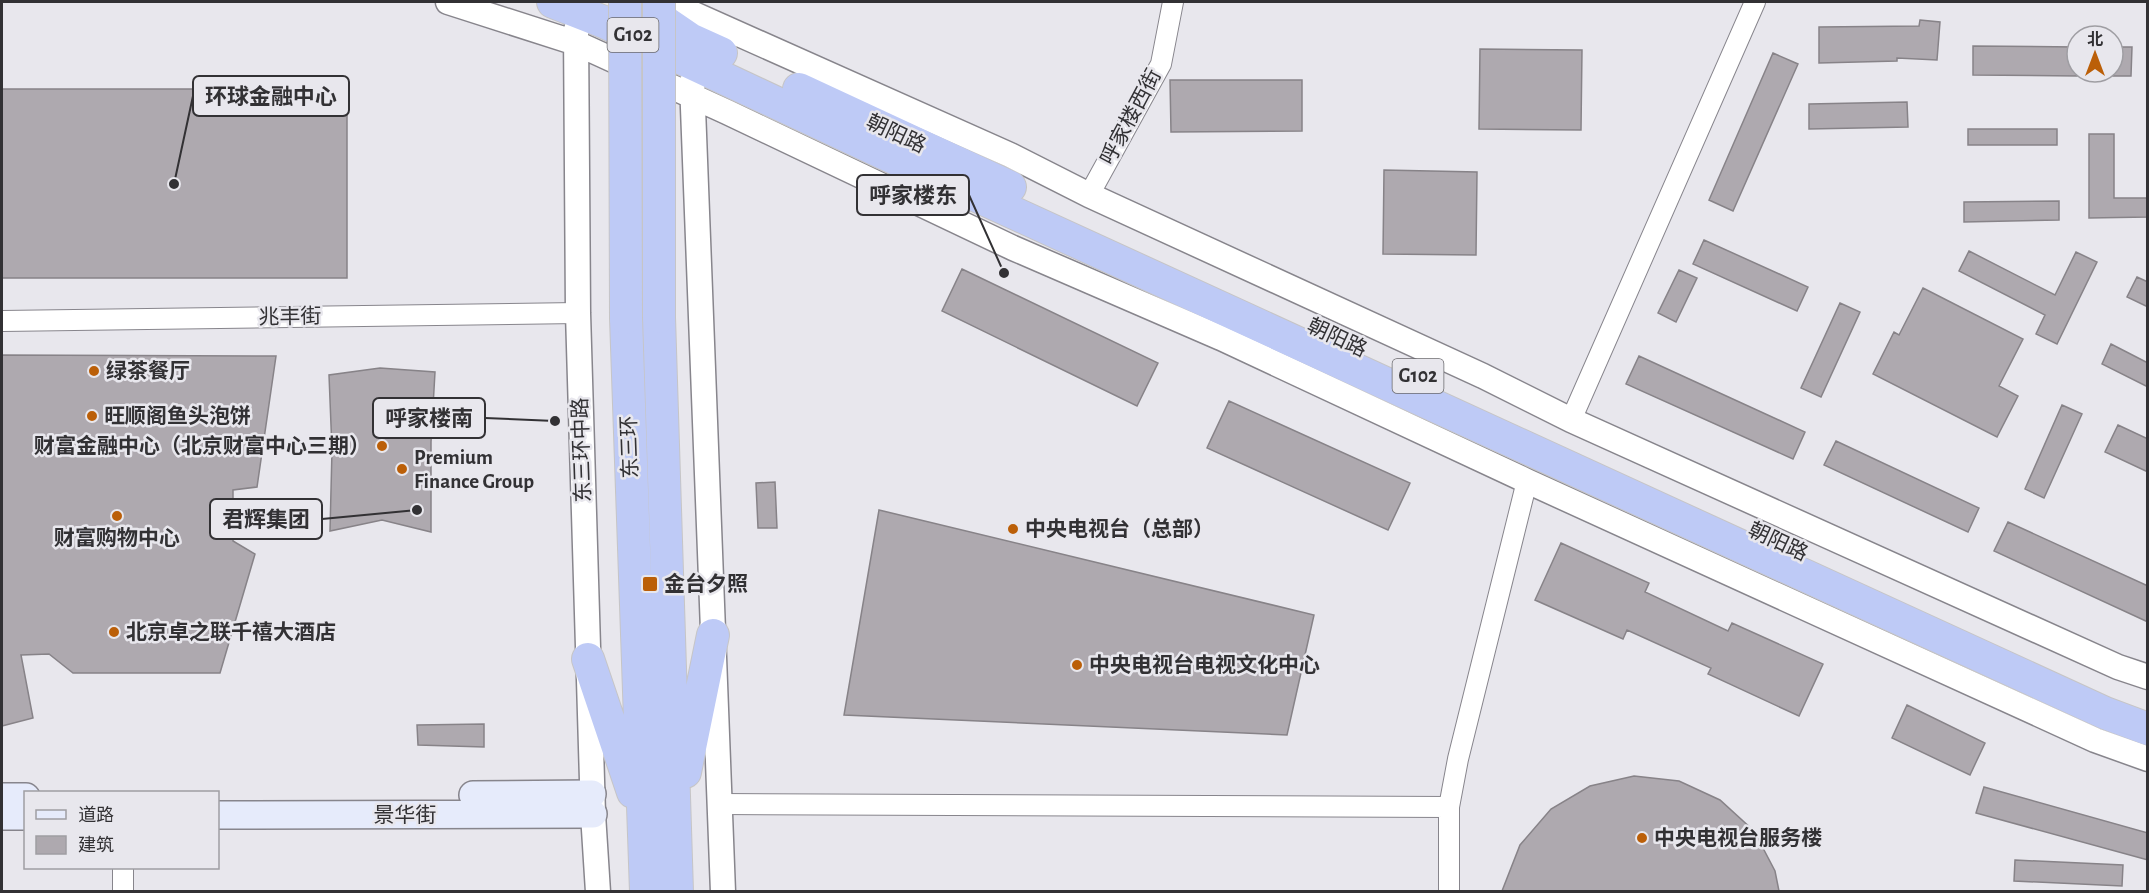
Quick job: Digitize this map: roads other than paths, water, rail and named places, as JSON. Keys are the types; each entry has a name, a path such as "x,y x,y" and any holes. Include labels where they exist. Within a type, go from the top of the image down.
{"highway":[{"name":"G102","path":"636,2 690,29"},
{"name":"东三环","path":"659,2 659,317 677,891"},
{"name":"G102","path":"590,6 690,29"},
{"name":"东三环","path":"590,6 626,318 646,891"},
{"name":"朝阳路","path":"690,29 2110,696 2148,710"},
{"name":"朝阳路","path":"690,29 880,152 2094,708 2148,729"},
{"path":"675,826 713,635"},
{"path":"588,659 644,825"},
{"path":"676,858 685,891"},
{"path":"639,891 644,859"}],"main road":[{"path":"2,797 24,797"},
{"name":"景华街","path":"219,798 592,804"},
{"name":"景华街","path":"219,815 592,804"},
{"path":"2,816 24,816"}],"street":[{"path":"448,2 576,43 1013,248 1221,338 1527,481 2095,740 2148,759"},
{"path":"667,2 690,29 723,891"},
{"name":"呼家楼西街","path":"1089,195 1161,64 1173,2"},
{"path":"1571,420 1755,2"},
{"path":"590,6 605,56"},
{"name":"东三环中路","path":"590,6 576,43 578,313 592,804 598,891"},
{"name":"朝阳路","path":"690,29 1010,155 1089,195 1483,376 1571,420 2118,667 2148,677"},
{"name":"兆丰街","path":"2,321 578,313"},
{"path":"1449,891 1449,807 1458,759 1527,481"},
{"path":"720,804 1449,807"},
{"path":"123,869 123,891"},
{"path":"130,869 130,891"}],"place":[{"name":"环球金融中心","path":"174,184"},
{"name":"呼家楼东","path":"1004,273"},
{"name":"绿茶餐厅","path":"94,371"},
{"name":"旺顺阁鱼头泡饼","path":"92,416"},
{"name":"呼家楼南","path":"555,421"},
{"name":"财富金融中心（北京财富中心三期）","path":"382,446"},
{"name":"Premium Finance Group","path":"402,469"},
{"name":"君辉集团","path":"417,510"},
{"name":"财富购物中心","path":"117,516"},
{"name":"中央电视台（总部）","path":"1013,529"},
{"name":"金台夕照","path":"650,584"},
{"name":"北京卓之联千禧大酒店","path":"114,632"},
{"name":"中央电视台电视文化中心","path":"1077,665"},
{"name":"中央电视台服务楼","path":"1642,838"}]}
